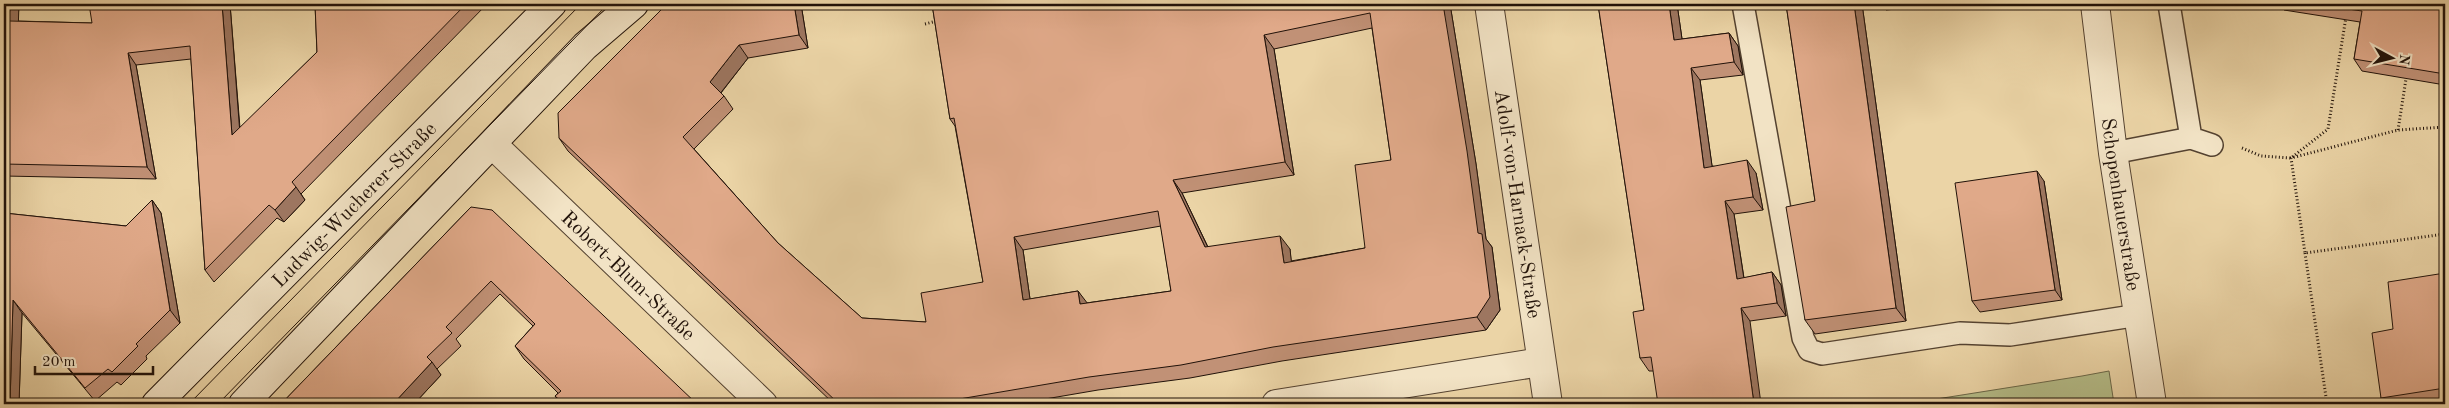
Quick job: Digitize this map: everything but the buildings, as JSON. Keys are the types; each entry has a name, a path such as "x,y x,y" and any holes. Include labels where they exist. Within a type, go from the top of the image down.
{"street":[{"name":"Ludwig-Wucherer-Straße","path":"156,404 552,4"},
{"path":"243,404 493,145 585,46 634,4"},
{"name":"Adolf-von-Harnack-Straße","path":"1489,4 1548,404"},
{"name":"Schopenhauerstraße","path":"2095,4 2113,153 2152,404"},
{"name":"Robert-Blum-Straße","path":"493,145 763,404"},
{"path":"1276,404 1541,362"}],"lane":[{"path":"1743,4 1803,338 1809,350 1822,354 1960,333 2010,335 2139,315"},
{"path":"2169,4 2191,138"},
{"path":"2113,153 2191,138 2212,145"}],"path":[{"path":"2291,158 2328,129 2346,13"},
{"path":"925,24 944,20"},
{"path":"2398,130 2406,79"},
{"path":"2191,138 2215,136 2261,156 2291,158 2398,130 2445,127"},
{"path":"2291,158 2327,404"},
{"path":"2305,253 2445,234"}],"green space":[{"path":"2109,371 2114,404 1905,404 2082,376"}],"tram line":[{"path":"189,404 581,4"},
{"path":"218,404 608,4"}]}
